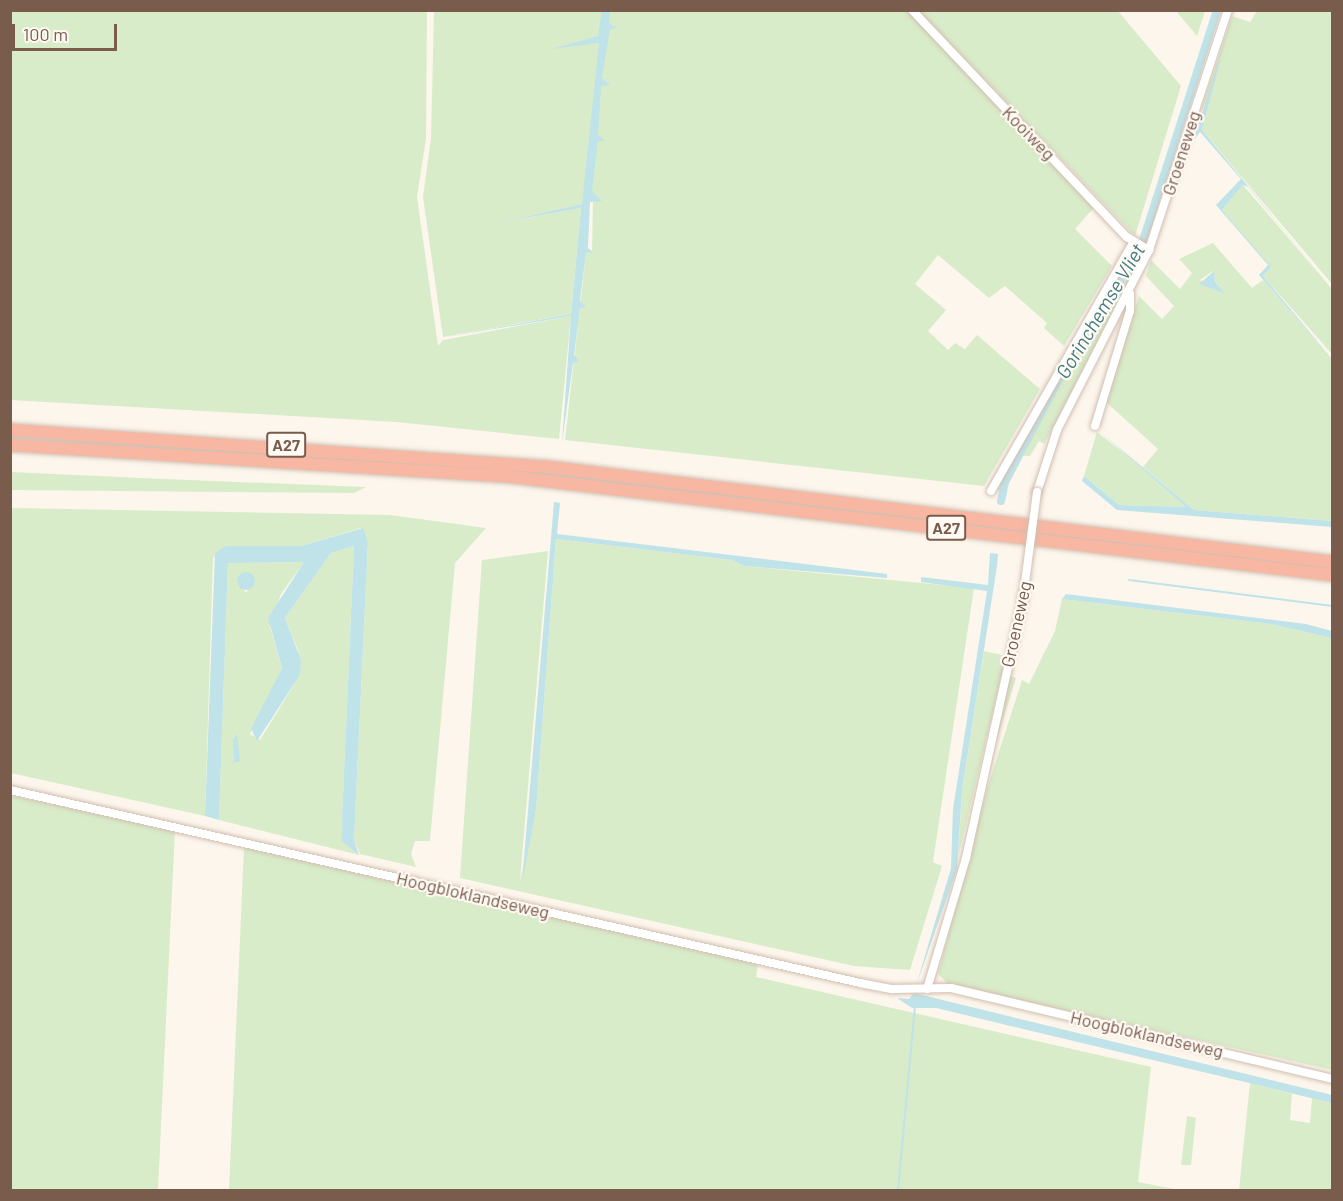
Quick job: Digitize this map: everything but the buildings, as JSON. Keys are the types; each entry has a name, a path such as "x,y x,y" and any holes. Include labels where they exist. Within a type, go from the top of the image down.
{"highway":[{"name":"A27","path":"10,430 548,467 1332,562"},
{"name":"A27","path":"10,445 505,476 1332,575"}],"street":[{"name":"Kooiweg","path":"912,10 1141,247"},
{"name":"Groeneweg","path":"1095,426 1130,311 1130,294 1141,247 1228,10"},
{"name":"Groeneweg","path":"991,491 1141,247"},
{"name":"Groeneweg","path":"925,989 934,967 966,858 1023,598 1037,492 1057,430 1130,294"},
{"name":"Hoogbloklandseweg","path":"10,790 860,983 961,992 1332,1079"}],"green space":[{"path":"910,10 1096,205 1075,229 1112,266 1064,346 1044,328 1047,323 1005,286 989,298 938,255 915,284 946,310 928,331 948,350 955,343 965,349 977,335 1040,389 984,486 565,440 586,253 592,252 593,198 588,192 587,203 500,223 581,208 571,314 443,337 423,197 431,138 434,11"},
{"path":"10,11 427,11 426,138 417,197 438,346 443,340 571,316 559,439 397,422 11,400"},
{"path":"919,11 1118,11 1181,86 1135,236"},
{"path":"1176,11 1205,11 1197,36 1192,30"},
{"path":"1257,11 1332,11 1332,284 1202,130 1205,103 1196,125 1232,16 1250,22"},
{"path":"1243,185 1332,289 1332,354 1263,276 1270,267 1222,210"},
{"path":"1213,243 1252,288 1263,280 1332,359 1332,521 1194,510 1143,467 1158,449 1106,402 1139,296 1162,319 1174,306 1146,276 1151,260 1180,289 1192,273 1179,259","holes":["1213,271 1215,280 1223,293 1200,280"]},
{"path":"1133,249 1144,252 1134,276 1044,444 1039,441 1030,456 1023,456 1005,491 994,489"},
{"path":"1097,432 1186,507 1119,505 1084,476"},
{"path":"11,472 366,487 354,493 11,490"},
{"path":"11,508 390,515 486,528 455,563 430,841 415,841 411,854 416,867 360,854 354,840 368,542 361,528 301,546 226,546 213,558 205,816 11,773"},
{"path":"556,539 732,560 744,566 974,588 933,862 942,866 910,970 854,966 460,878 482,560 548,551 520,881 536,810"},
{"path":"354,546 341,841 359,855 219,820 228,563 304,562 281,594 270,627 282,668 250,734 260,740 300,675 298,650 285,618 331,553","holes":["240,576 254,579 246,593 241,586"]},
{"path":"1062,599 1271,624 1332,638 1332,1070 948,984 938,974 979,814 1022,680 1029,684 1055,631"},
{"path":"984,651 1006,656 958,858 962,791"},
{"path":"1008,675 1016,678 979,797"},
{"path":"11,796 175,829 158,1190 11,1190"},
{"path":"244,847 758,964 756,977 1151,1067 1138,1182 1179,1190 229,1190"},
{"path":"1250,1083 1292,1094 1290,1120 1310,1123 1312,1098 1332,1103 1332,1190 1239,1190"},
{"path":"1187,1116 1196,1118 1191,1165 1181,1165"}],"water":[{"path":"602,11 610,11 609,23 617,28 610,29 602,78 610,85 601,86 598,135 605,141 598,141 592,191 602,201 590,202 588,248 593,252 586,253 580,300 586,307 580,308 574,355 579,361 573,363 562,443 571,316 441,338 571,314 581,208 499,223 582,204 599,43 552,49 598,36"},
{"path":"1224,45 1202,130 1332,289 1248,187 1243,185 1222,210 1271,267 1263,276 1332,359 1259,275 1268,265 1216,205 1241,179 1200,132 1193,141"},
{"path":"1214,271 1215,281 1224,293 1199,284"},
{"path":"1098,430 1194,510 1332,521 1332,527 1117,510 1082,481 1084,476 1119,505 1186,507"},
{"path":"554,502 560,503 557,534 887,574 887,578 744,566 732,560 556,539 536,810 522,882"},
{"path":"363,528 368,542 354,840 359,855 341,841 354,546 331,553 285,618 301,660 300,675 257,741 251,729 282,668 268,618 304,562 228,563 219,820 205,816 215,553 226,546 301,546"},
{"path":"990,553 998,554 997,566 962,791 957,869 916,986 951,868 953,809 987,591 921,582 921,577 988,585"},
{"path":"246,572 252,575 255,581 252,587 246,590 240,587 237,581 240,575"},
{"path":"1066,594 1306,624 1332,631 1332,638 1271,624 1062,599"},
{"path":"237,734 240,761 234,763 233,740"},
{"path":"914,993 1332,1095 1332,1103 936,1008 912,1008 897,998 909,999"}],"waterway":[{"name":"Gorinchemse Vliet","path":"1096,316 1139,253 1217,10"},
{"name":"Gorinchemse Vliet","path":"1001,501 1005,482 1065,368"},
{"path":"1129,580 1332,606"},
{"path":"898,1190 915,1008"}]}
